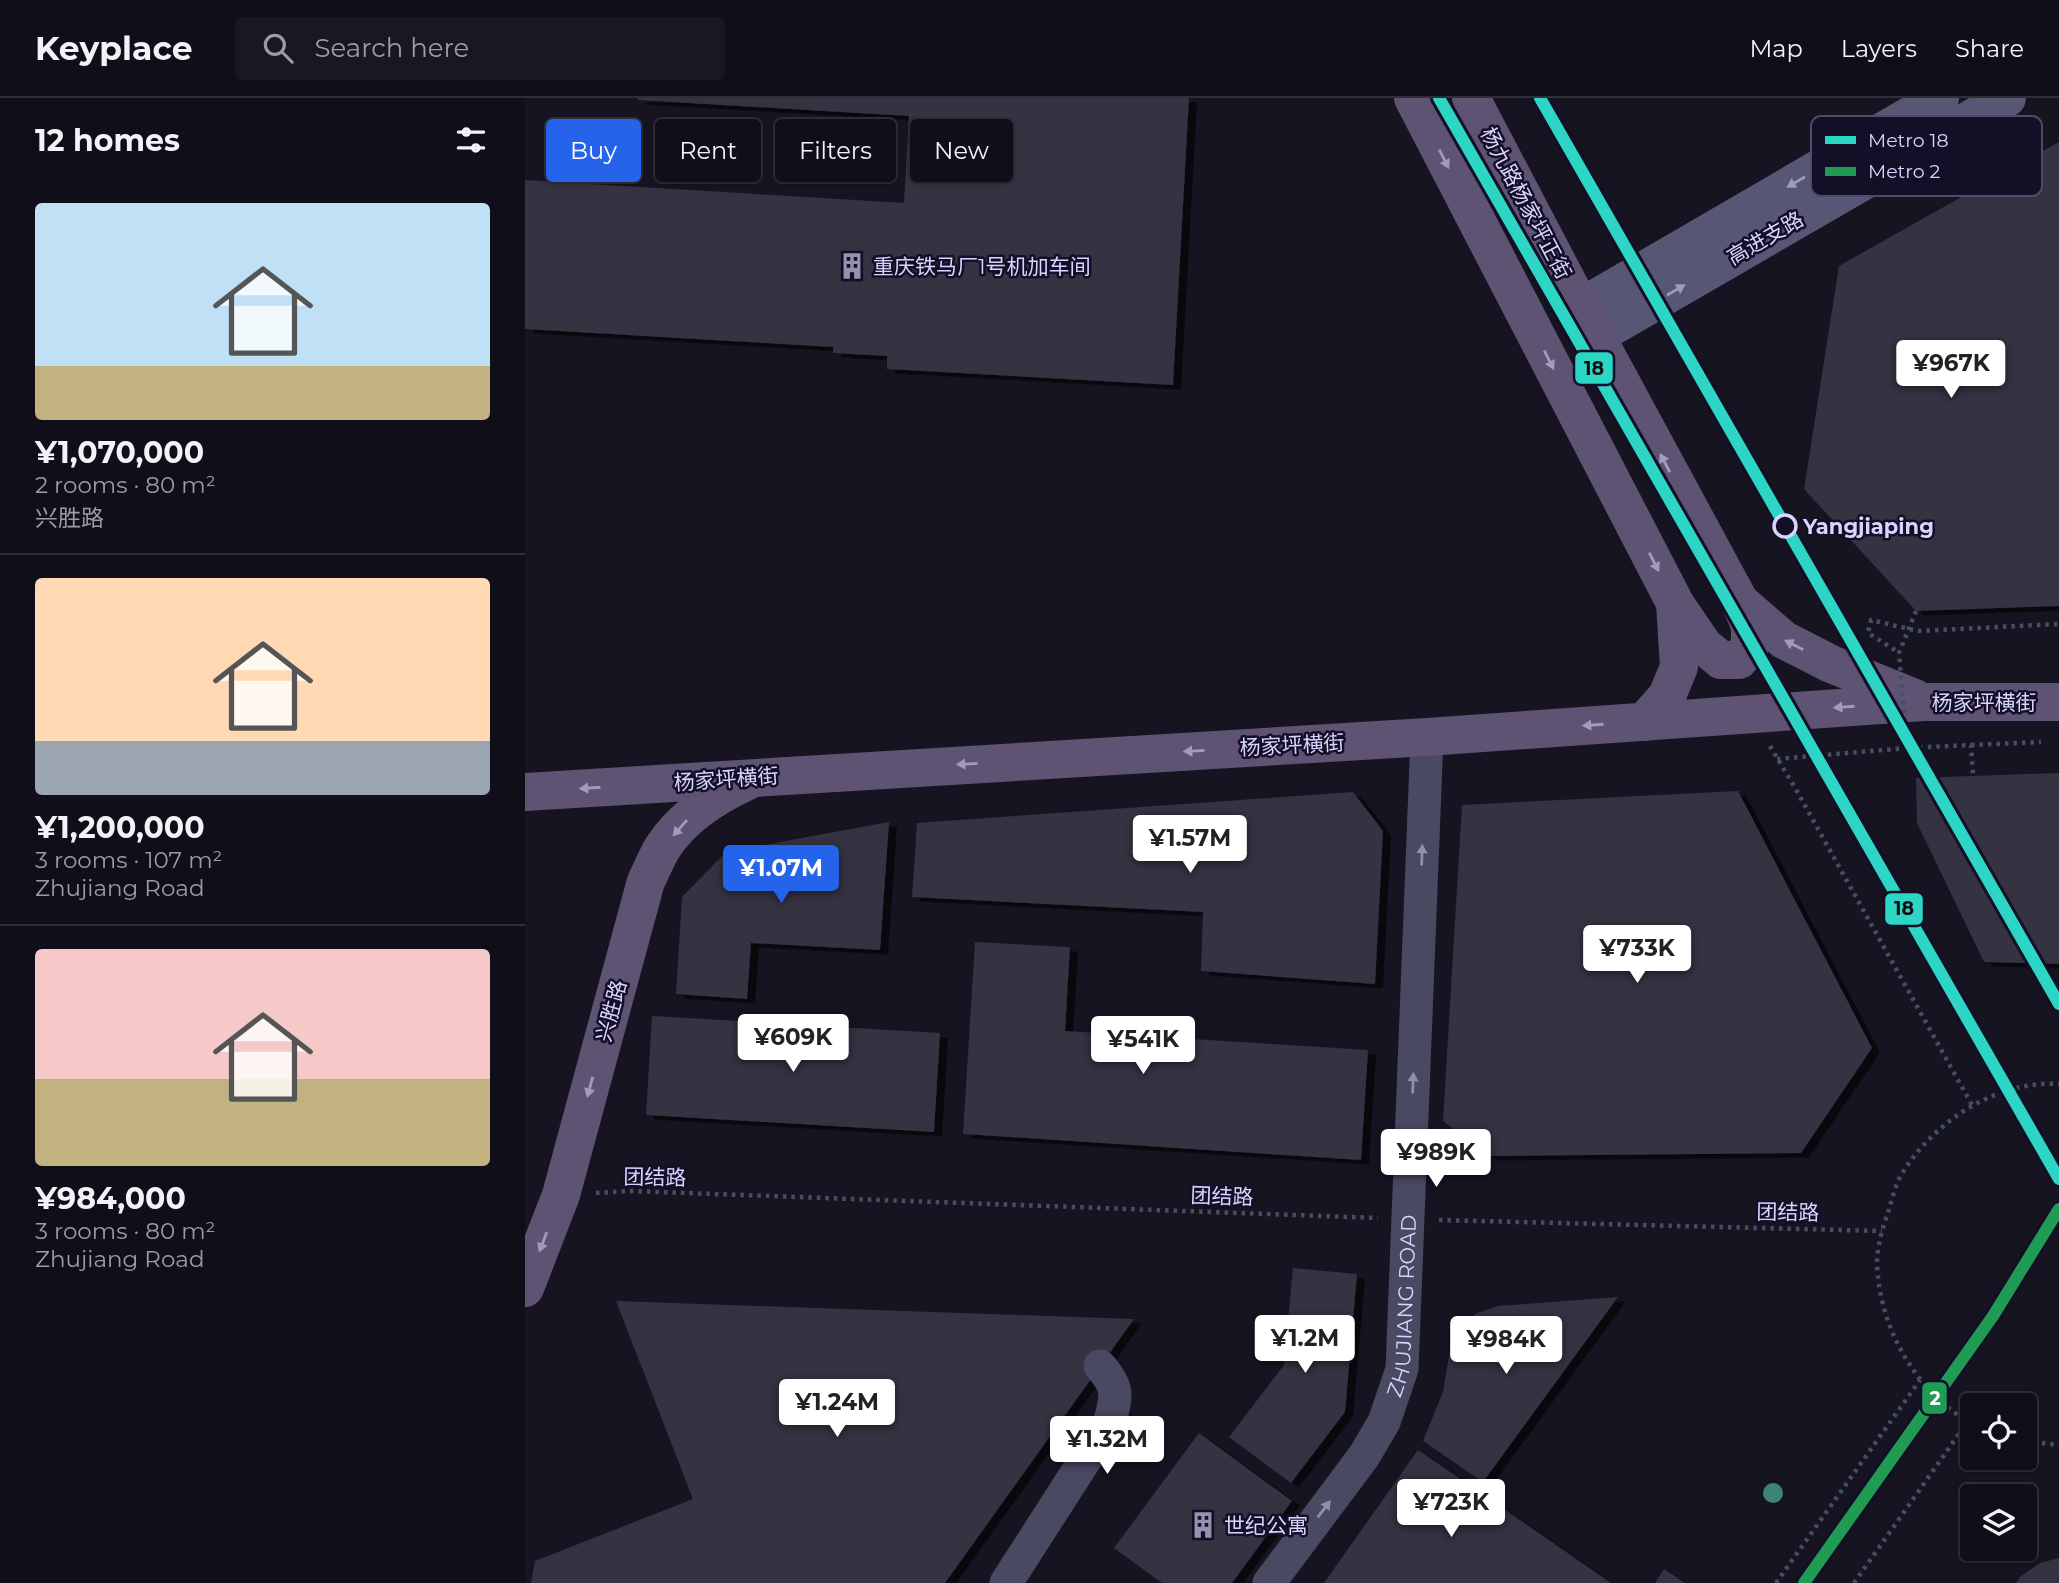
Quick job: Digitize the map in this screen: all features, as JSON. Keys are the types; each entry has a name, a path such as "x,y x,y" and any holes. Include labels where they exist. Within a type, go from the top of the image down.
{"main road":[{"path":"1413,98 1675,603 1704,646 1721,660 1739,660 1750,646 1750,626 1740,602"},
{"name":"杨九路杨家坪正街","path":"1471,98 1588,322 1740,602 1784,640 1831,664 1924,702"},
{"path":"1644,722 1667,696 1679,667 1675,603"},
{"name":"杨家坪横街","path":"525,792 1427,737 1924,702 2059,702"},
{"name":"兴胜路","path":"525,1288 561,1195 646,881 663,847 688,818 719,795 756,777"}],"street":[{"name":"高进支路","path":"1912,116 1940,98"},
{"name":"高进支路","path":"1973,116 2007,98"},
{"name":"高进支路","path":"1588,322 1811,180"},
{"name":"高进支路","path":"1588,322 1824,196"},
{"name":"ZHUJIANG ROAD","path":"1269,1583 1364,1456 1384,1422 1402,1369 1427,737"},
{"path":"1006,1583 1110,1421 1115,1400 1113,1382 1100,1366"}],"path":[{"path":"1907,748 1899,653 1916,611"},
{"path":"1899,653 1868,633 1871,621 1918,631 2059,624"},
{"path":"1749,714 1972,1105"},
{"path":"1777,759 1907,748 2041,742"},
{"path":"1971,745 1973,775"},
{"path":"1960,1415 1942,1402 1920,1380 1896,1345 1882,1304 1877,1262 1882,1231 1901,1174 1932,1135 1972,1105 2010,1090 2059,1084"},
{"name":"团结路","path":"561,1195 645,1191 1408,1219 1882,1231"},
{"path":"1776,1583 1920,1380"},
{"path":"1854,1583 1960,1436"},
{"path":"2037,1442 2059,1445"}],"building":[{"name":"重庆铁马厂1号机加车间","path":"1189,98 1173,385 887,369 887,356 833,353 833,347 525,329 525,180 904,203 909,116 638,100"},
{"path":"2059,142 2059,606 1916,611 1804,489 1839,266 1963,196 2042,196 2042,152"},
{"path":"2059,773 2059,964 1984,962 1917,823 1916,778"},
{"path":"1738,791 1872,1048 1801,1153 1490,1156 1443,1121 1462,805"},
{"path":"1353,792 1383,831 1375,984 1201,971 1203,912 912,897 917,823"},
{"path":"889,822 880,950 751,943 747,999 676,994 682,897 726,852"},
{"path":"975,942 1070,947 1065,1031 1368,1050 1361,1160 963,1134"},
{"path":"652,1016 940,1033 934,1132 646,1115"},
{"name":"世纪公寓","path":"1293,1268 1357,1274 1345,1412 1291,1483 1229,1437 1284,1365"},
{"path":"1618,1297 1483,1482 1423,1441 1443,1392 1451,1344 1462,1324 1477,1313 1498,1306"},
{"path":"616,1301 1134,1319 945,1583 531,1583 535,1561 693,1499"},
{"name":"世纪公寓","path":"1199,1433 1292,1501 1232,1583 1162,1583 1114,1548"},
{"path":"1418,1450 1478,1491 1611,1583 1324,1583"},
{"path":"2059,1558 2059,1583 2016,1583 2040,1563"},
{"path":"1664,1569 1685,1583 1655,1583"}],"metro line":[{"name":"18","path":"1439,98 2059,1179"},
{"name":"18","path":"1540,98 2059,1004"},
{"name":"2","path":"1804,1583 1993,1316 2059,1209"}],"place":[{"name":"重庆铁马厂1号机加车间","path":"852,266"},
{"name":"Yangjiaping","path":"1785,526"},
{"name":"世纪公寓","path":"1203,1525"}]}
